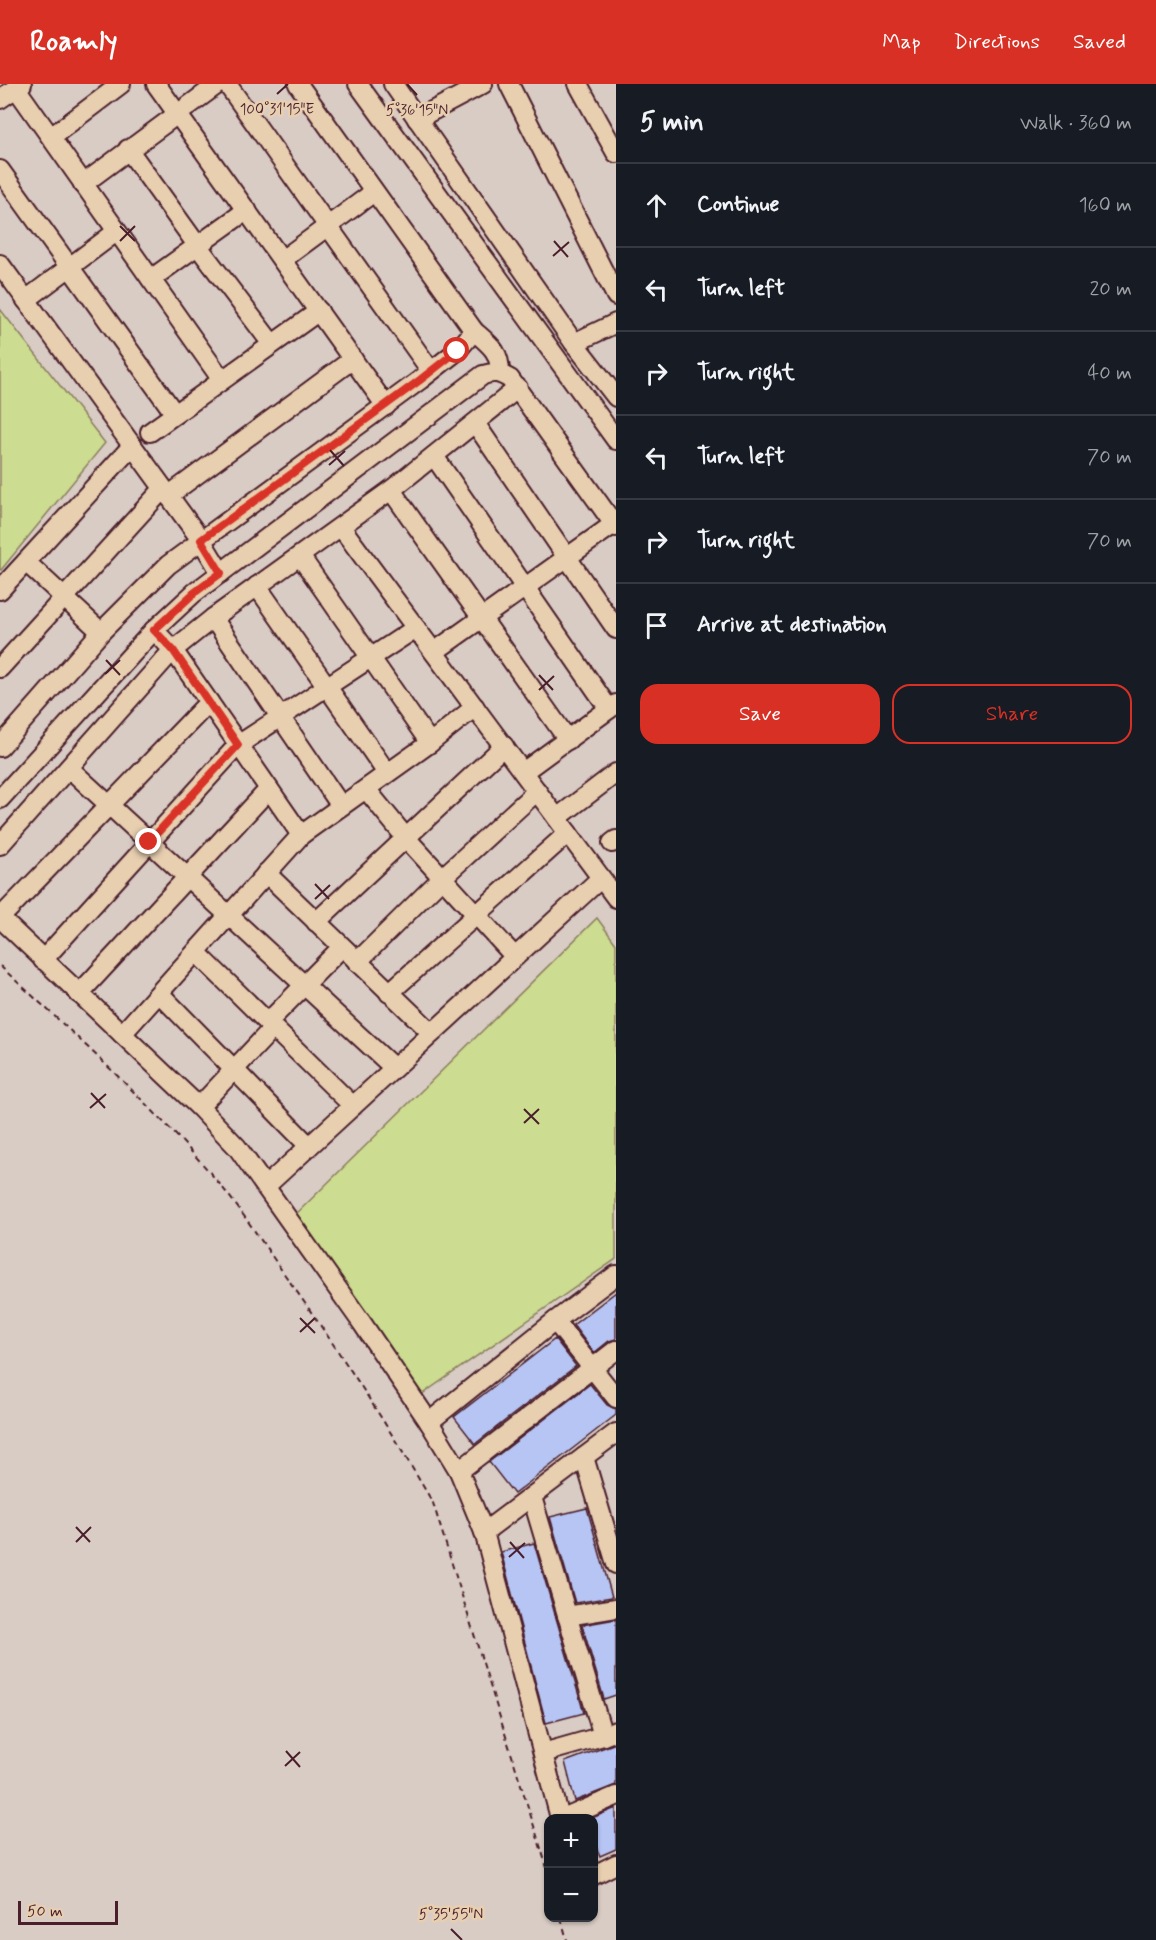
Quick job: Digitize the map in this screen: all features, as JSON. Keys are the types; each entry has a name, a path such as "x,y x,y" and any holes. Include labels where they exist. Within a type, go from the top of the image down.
{"street":[{"path":"51,137 121,84"},
{"path":"156,84 386,406"},
{"path":"83,184 218,84"},
{"path":"227,84 431,371"},
{"path":"298,84 474,331 496,352 500,360 500,373"},
{"path":"358,84 616,440"},
{"path":"393,84 574,343 615,393"},
{"path":"417,118 483,84"},
{"path":"509,84 616,296"},
{"path":"578,84 616,153"},
{"path":"0,99 19,86 116,232 222,380"},
{"path":"128,149 272,344"},
{"path":"0,170 176,414"},
{"path":"282,260 374,192"},
{"path":"151,279 247,210"},
{"path":"26,300 116,232"},
{"path":"0,264 201,540 221,573"},
{"path":"150,432 319,311"},
{"path":"574,343 616,323"},
{"path":"2,741 101,632 168,565 386,406 457,351 474,331"},
{"path":"0,668 166,492 353,359"},
{"path":"0,799 154,630 194,593 466,387 491,372 500,373 518,388 615,525 434,652"},
{"path":"0,845 173,650 213,618 391,490 518,388"},
{"path":"475,423 616,629"},
{"path":"1,588 132,446"},
{"path":"434,456 525,588 612,707 523,772"},
{"path":"391,490 568,740"},
{"path":"341,527 616,898"},
{"path":"300,556 430,742"},
{"path":"26,562 101,632"},
{"path":"257,586 387,773"},
{"path":"213,618 341,806"},
{"path":"43,960 238,745 416,628"},
{"path":"154,630 173,650 301,836"},
{"path":"209,702 0,918 199,1107 237,1147 429,1422 459,1471 484,1532 561,1814"},
{"path":"122,1034 301,836 475,707"},
{"path":"316,922 504,746"},
{"path":"69,768 394,1068"},
{"path":"389,993 477,914 616,773"},
{"path":"79,994 269,789"},
{"path":"366,789 406,837 515,957"},
{"path":"357,962 443,876 537,791"},
{"path":"266,873 432,1033"},
{"path":"266,1186 601,878"},
{"path":"199,1107 234,1070 304,986 342,947"},
{"path":"196,952 352,1106"},
{"path":"160,994 309,1146"},
{"path":"429,1422 616,1275"},
{"path":"555,1321 616,1398"},
{"path":"459,1471 616,1350"},
{"path":"484,1532 616,1433"},
{"path":"584,1457 610,1516 616,1564"},
{"path":"531,1497 567,1616 609,1734 543,1753"},
{"path":"567,1616 616,1608"},
{"path":"572,1814 616,1796"},
{"path":"598,1873 616,1864"}],"path":[{"path":"0,966 81,1042 207,1170 237,1207 349,1365 408,1460 433,1503 548,1868"},
{"path":"562,1922 567,1940"}],"green space":[{"path":"0,309 105,443 1,570 0,570"},
{"path":"597,918 616,944 616,1259 418,1397 293,1217"}],"building":[{"path":"616,1292 616,1339 609,1341 594,1353 573,1325"},
{"path":"555,1339 576,1366 475,1444 454,1417"},
{"path":"590,1384 607,1405 616,1409 616,1415 514,1494 489,1462"},
{"path":"587,1508 612,1597 575,1603 550,1517"},
{"path":"534,1543 584,1713 546,1723 501,1552"},
{"path":"616,1619 616,1695 604,1699 582,1625"},
{"path":"616,1743 616,1785 575,1801 565,1762"},
{"path":"616,1808 616,1849 600,1856 598,1851 598,1816"}],"route":[{"path":"149,842 238,745 173,650 154,630 194,593 221,573 201,540 457,351"}]}
